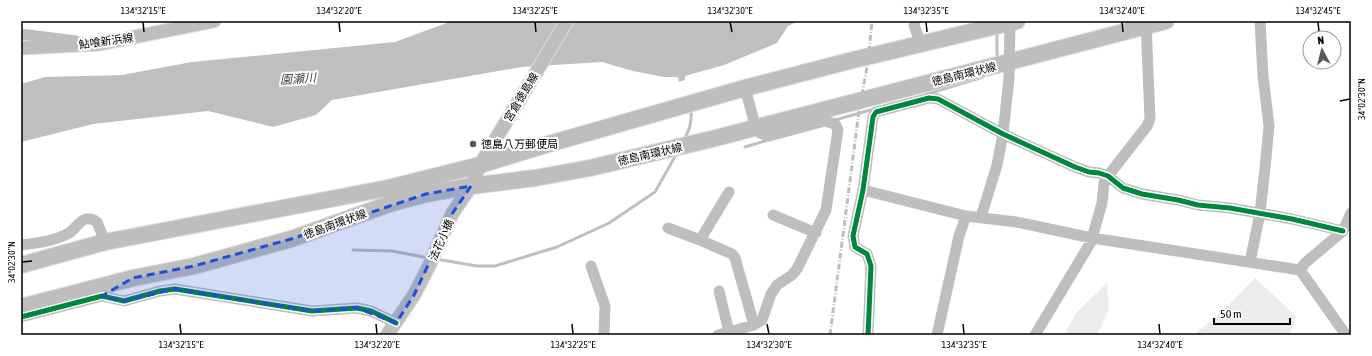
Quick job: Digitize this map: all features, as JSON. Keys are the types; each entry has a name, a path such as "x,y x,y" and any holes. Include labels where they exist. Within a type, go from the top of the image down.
{"highway":[{"name":"徳島南環状線","path":"21,307 133,278 202,264 291,239 392,203 426,194 574,171 654,153 1009,63 1146,24 1166,21"},
{"name":"徳島南環状線","path":"21,265 105,242 388,188 480,165 745,88 849,61 1012,22"}],"main road":[{"name":"鮎喰新浜線","path":"21,48 100,44 214,21"},
{"name":"宮倉徳島線","path":"452,214 471,186 480,165 567,21"},
{"name":"法花小橋","path":"396,323 414,295 429,266 452,214"},
{"path":"387,335 396,323"}],"street":[{"path":"915,21 914,24 921,44"},
{"path":"1250,262 1260,213 1268,126 1260,21"},
{"path":"981,217 997,165 1003,134 1010,78 1009,63 1012,22"},
{"path":"1035,335 1092,242 1102,203 1104,184 1108,176 1147,126 1150,119 1146,24"},
{"path":"21,34 100,44"},
{"path":"718,335 754,325 762,320 771,294 777,286 792,275 797,269 826,210 838,130 835,124 825,121 769,136 760,133 756,128 745,88"},
{"path":"868,335 871,266 867,254 855,247 853,236 863,190 873,117 876,112 929,98 938,99 1003,134 1076,167 1108,176 1123,188 1142,194 1198,205 1260,213 1343,231"},
{"path":"863,190 966,216 1016,222 1092,238 1300,270 1346,335"},
{"path":"700,240 729,192"},
{"path":"1300,270 1305,263 1343,231 1351,213"},
{"path":"773,215 816,233"},
{"path":"937,335 959,236 966,216"},
{"path":"21,245 49,241 65,236 76,229 80,222 85,219 94,220 99,226 105,242"},
{"path":"668,228 732,254 735,258 754,325"},
{"path":"591,266 605,306 604,335"},
{"path":"21,318 102,296 133,278"},
{"path":"102,296 124,301 160,291 175,289 312,311 357,308 371,311 396,323"},
{"path":"719,291 729,332"}],"highlighted area":[{"path":"471,186 452,214 414,295 396,323 357,308 312,311 175,289 124,301 102,296 133,278 194,266 291,239 426,194"}],"shaded area":[{"path":"1255,278 1296,316 1290,335 1193,335 1218,316"},
{"path":"1107,283 1109,309 1097,335 1064,335 1076,313"}],"water":[{"name":"園瀬川","path":"452,21 798,21 788,26 777,43 724,65 685,76 685,80 679,82 678,77 664,77 633,71 602,62 522,67 332,100 316,115 273,127 208,111 93,124 21,142 21,84 45,77 122,75 192,62 395,42"}],"waterway":[{"path":"997,30 997,60"},
{"path":"927,94 983,77"},
{"path":"684,140 690,125 691,108"},
{"path":"835,120 874,109"},
{"path":"745,147 768,140"},
{"path":"436,259 477,266 495,266 557,247 609,223 655,192 677,153"},
{"path":"353,250 392,251 429,258"}],"railway":[{"path":"830,335 859,111 868,61 872,21"}],"cycle path":[{"path":"868,335 871,266 867,254 855,247 853,236 863,190 873,117 876,112 929,98 938,99 1003,134 1075,167 1108,176 1123,188 1142,194 1198,205 1230,208 1292,219 1343,231"},
{"path":"21,317 102,296 124,301 160,291 175,289 312,311 357,308 371,311 396,323"}],"place":[{"name":"徳島八万郵便局","path":"473,144"}]}
